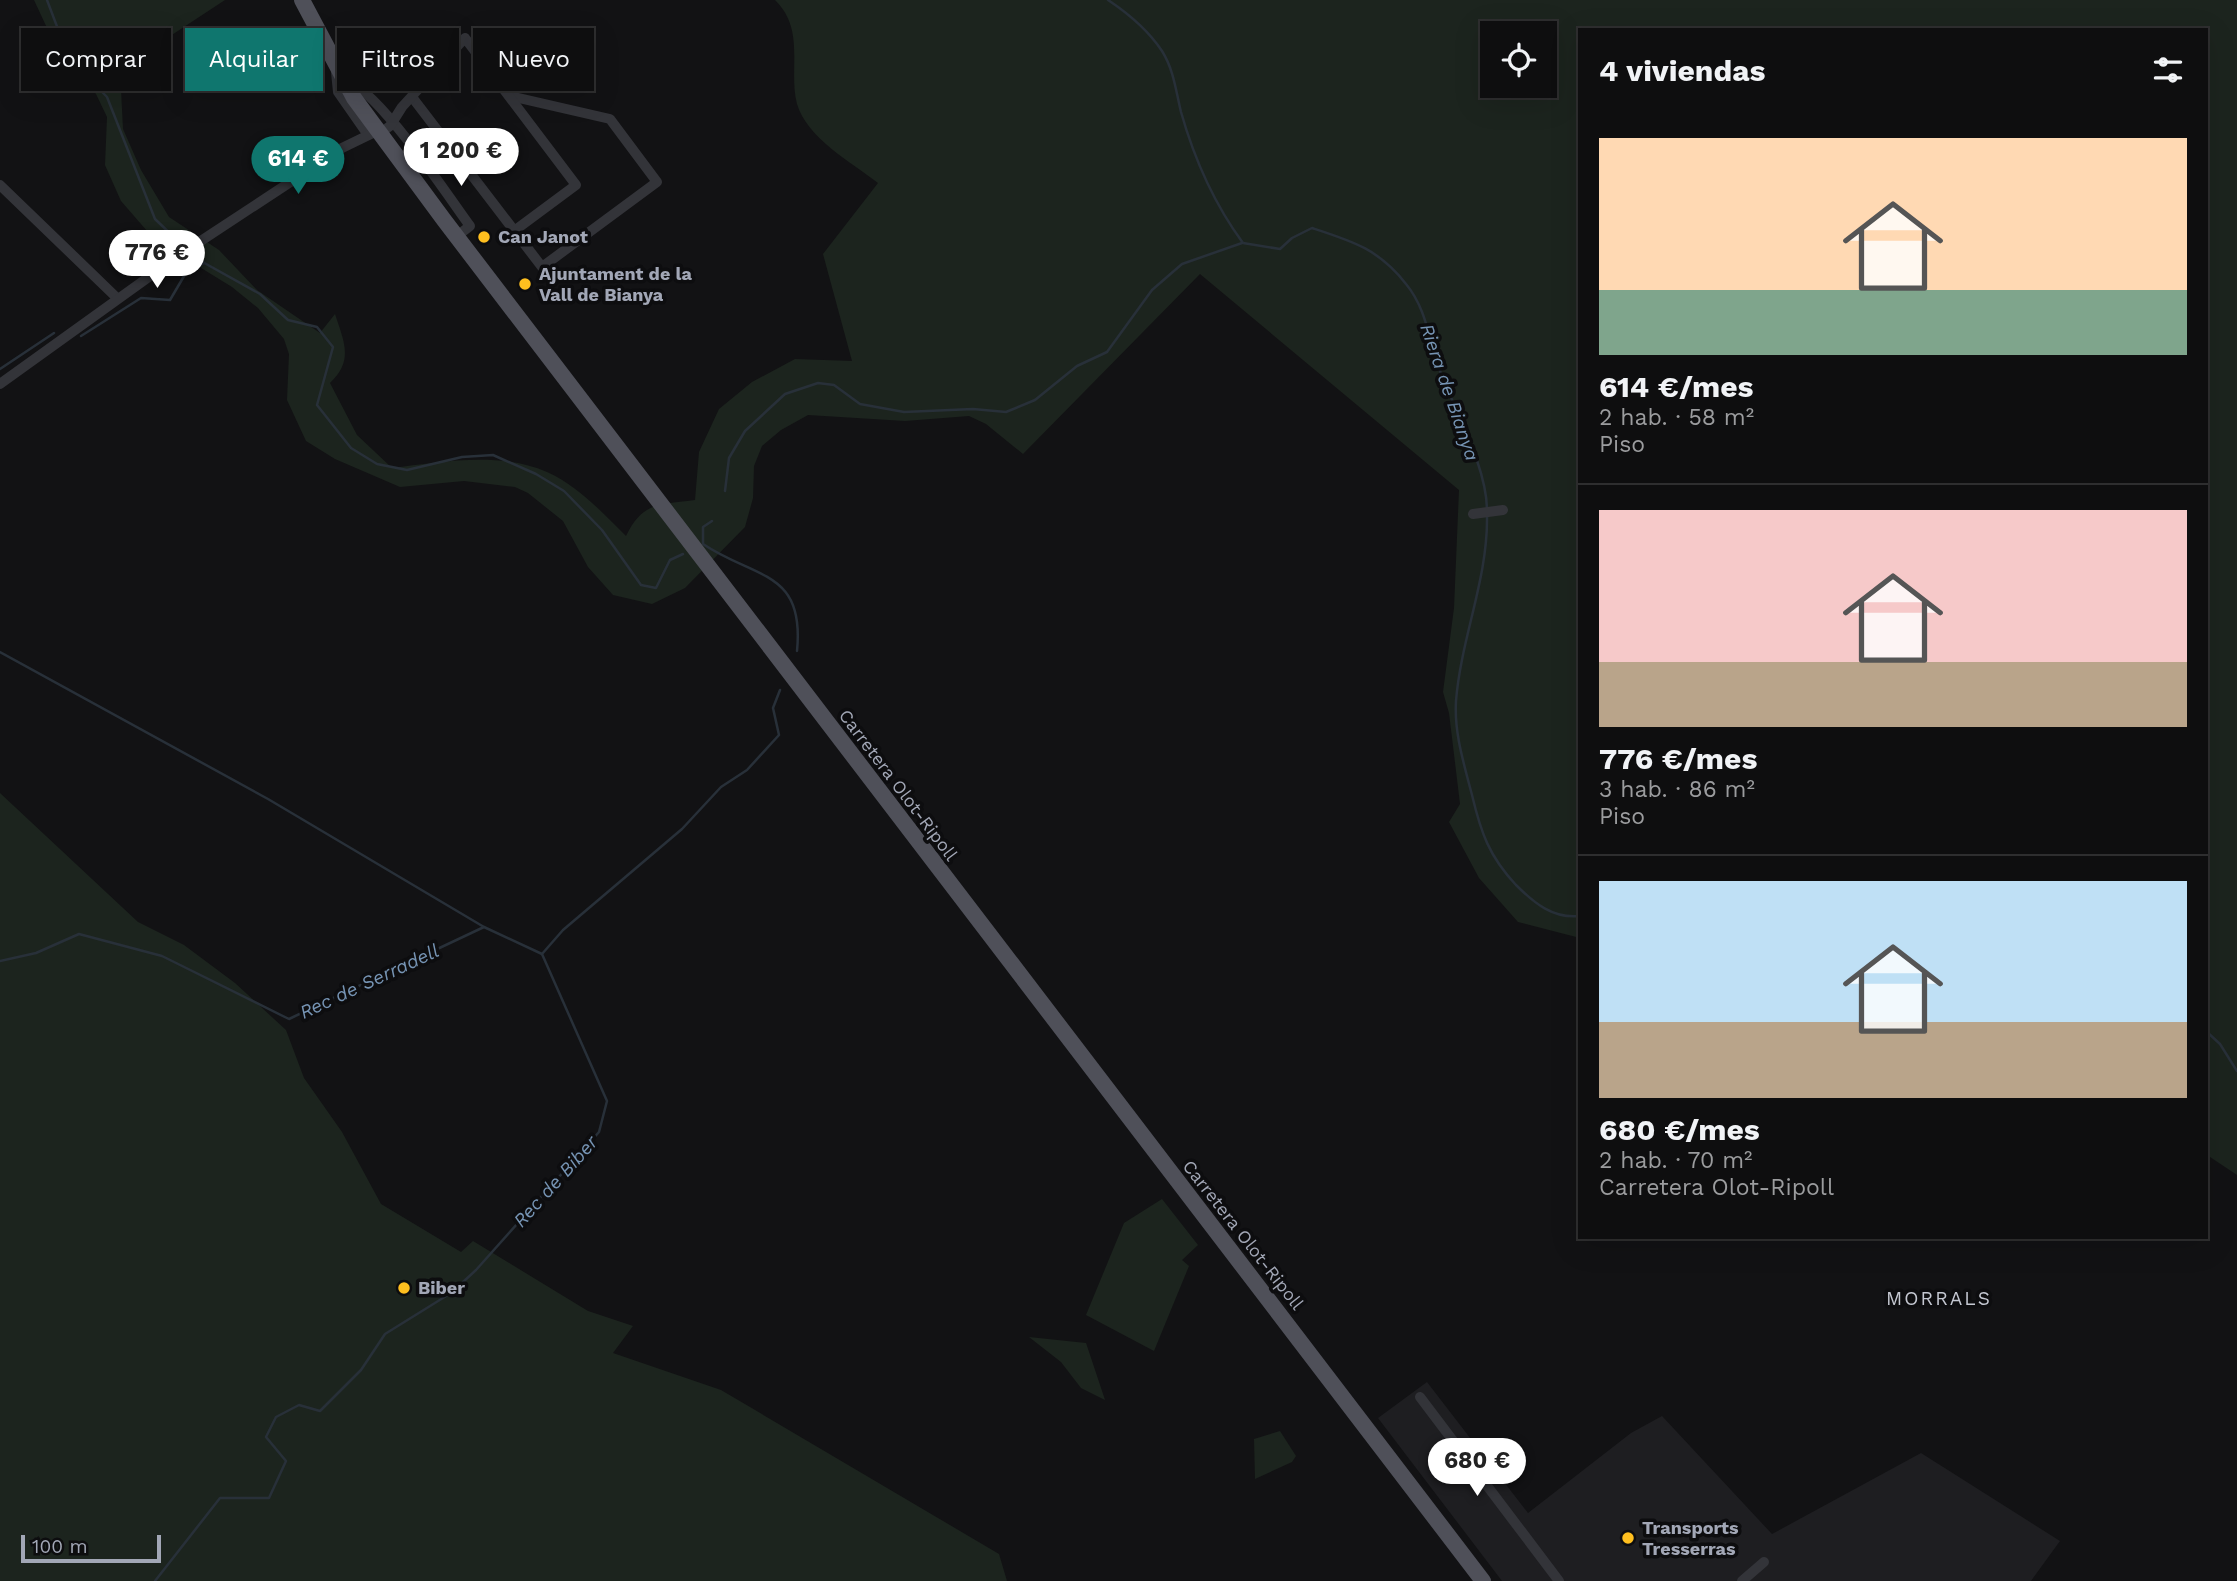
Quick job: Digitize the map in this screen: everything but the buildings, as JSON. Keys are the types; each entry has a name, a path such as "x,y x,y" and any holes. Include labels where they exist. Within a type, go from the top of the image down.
{"main road":[{"name":"Carretera Olot-Ripoll","path":"302,0 345,82 457,236 1483,1581"}],"street":[{"path":"0,384 54,348 117,298 178,256 376,127 412,97 465,38 576,185 514,231"},
{"path":"336,65 338,92 376,127"},
{"path":"412,97 542,267 657,182 610,119 510,96"},
{"path":"376,127 394,121 402,107"},
{"path":"376,127 394,121"},
{"path":"394,121 470,226 457,236"},
{"path":"0,185 117,298"},
{"path":"1473,514 1503,510"},
{"path":"1420,1397 1559,1581"},
{"path":"1742,1581 1764,1562"}],"shaded area":[{"path":"34,0 225,0 171,35 171,28 47,28"},
{"path":"775,0 2237,0 2237,1175 2208,1156 2208,28 1578,28 1578,937 1518,922 1479,878 1449,822 1460,804 1449,713 1443,692 1454,608 1459,490 1200,274 1023,454 986,424 969,416 905,421 808,415 781,430 762,446 754,466 753,498 745,527 685,588 652,604 613,595 588,567 563,521 528,493 515,487 464,481 400,487 335,459 306,441 287,400 289,354 284,339 258,308 232,287 154,239 121,201 105,165 107,117 94,91 121,91 123,129 141,170 169,217 219,250 257,290 320,333 335,314 344,342 345,358 330,383 357,435 392,468 470,460 529,466 547,472 569,485 589,500 626,536 639,516 646,511 662,504 695,500 699,452 719,409 752,382 795,359 852,361 823,254 878,183 831,148 810,128 802,116 795,91 790,24"},
{"path":"0,793 138,922 184,945 235,983 286,1030 304,1078 342,1132 381,1204 461,1252 473,1241 588,1311 633,1326 613,1353 721,1390 999,1554 1007,1581 0,1581"},
{"path":"1162,1199 1198,1245 1182,1260 1189,1266 1154,1351 1086,1315 1124,1223"},
{"path":"1029,1337 1086,1343 1105,1400 1081,1388 1061,1362"},
{"path":"1427,1382 1528,1513 1631,1433 1662,1416 1772,1534 1921,1453 2060,1541 2031,1581 1502,1581 1378,1418"},
{"path":"1280,1431 1296,1456 1292,1462 1255,1479 1254,1439"}],"waterway":[{"path":"47,0 64,45 79,68 107,97 155,219 182,245"},
{"name":"Riera de Bianya","path":"1108,0 1144,29 1166,58 1199,164 1223,213 1243,243 1280,249 1292,238 1312,228 1352,242 1375,254 1396,272 1413,293 1423,313 1439,368 1475,456 1487,509"},
{"name":"Rec de Serradell","path":"725,491 729,458 745,431 785,394 818,383 834,385 860,404 904,412 973,409 1006,412 1035,400 1077,366 1107,352 1152,290 1182,264 1242,243"},
{"path":"199,260 260,294 288,320 317,327 333,347 317,405 351,448 377,464 407,470 462,457 493,455 536,474 564,491 602,530 641,585 656,588 670,560 683,554"},
{"path":"81,336 141,298 170,300 187,271 204,263"},
{"path":"0,369 54,333"},
{"name":"Riera de Bianya","path":"1487,516 1483,563 1463,654 1456,701 1458,737 1463,760 1483,833 1507,874 1537,904 1561,915 1578,916"},
{"name":"Rec de Serradell","path":"712,521 703,527 703,544 772,580 784,591 793,605 797,625 797,651"},
{"path":"0,652 268,799 484,927"},
{"name":"Rec de Biber","path":"155,1581 220,1498 269,1498 286,1461 266,1437 276,1417 299,1405 320,1411 361,1370 385,1334 451,1293 476,1270 599,1132 607,1101 542,954 563,930 682,829 721,787 747,770 779,735 773,708 780,690"},
{"name":"Rec de Serradell","path":"0,961 36,953 79,934 162,956 289,1019 484,927 542,954"},
{"name":"Riera de Bianya","path":"2208,1033 2220,1044 2237,1071"}],"place":[{"name":"Can Janot","path":"484,237"},
{"name":"Ajuntament de la Vall de Bianya","path":"525,284"},
{"name":"Biber","path":"404,1288"},
{"name":"Transports Tresserras","path":"1628,1538"}],"district":[{"name":"MORRALS","path":"1939,1298"}]}
